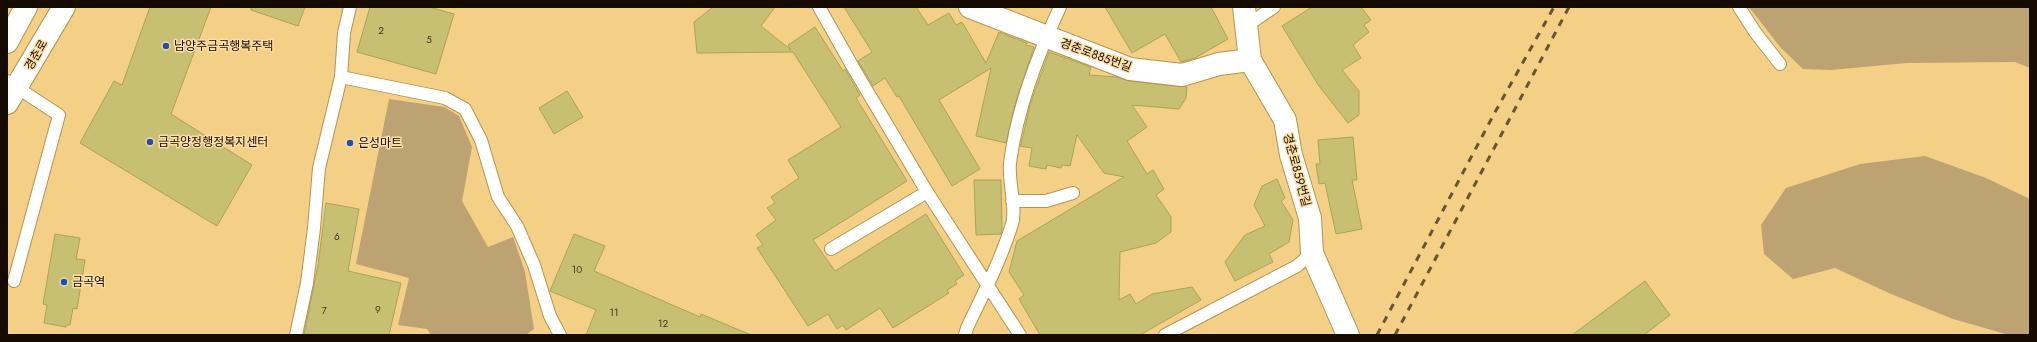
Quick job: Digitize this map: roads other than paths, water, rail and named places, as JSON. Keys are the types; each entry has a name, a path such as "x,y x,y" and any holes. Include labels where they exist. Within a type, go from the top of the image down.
{"street":[{"path":"7,42 26,7"},
{"name":"경춘로","path":"10,90 64,7"},
{"name":"경춘로885번길","path":"970,7 1130,69 1182,75 1219,64 1250,60"},
{"name":"경춘로859번길","path":"1245,16 1250,60 1285,120 1291,155 1310,218 1312,253 1348,335"}],"lane":[{"path":"296,335 307,283 314,228 319,168 341,77 344,33 350,7"},
{"path":"819,7 927,192 1020,335"},
{"path":"965,335 988,285 1013,222 1010,165 1022,104 1046,37 1060,7"},
{"path":"1245,16 1274,7"},
{"path":"1740,7 1755,32 1780,64"},
{"path":"341,77 445,98 465,109 481,140 498,197 517,226 534,265 550,316 560,335"},
{"path":"10,90 59,115 14,281"},
{"path":"831,249 927,192"},
{"path":"1012,201 1046,201 1073,193"},
{"path":"1166,335 1297,266 1312,253"}],"railway":[{"path":"1377,335 1494,114 1554,7"},
{"path":"1395,335 1569,7"}],"place":[{"name":"남양주금곡행복주택","path":"166,46"},
{"name":"금곡양정행정복지센터","path":"150,142"},
{"name":"은성마트","path":"350,143"},
{"name":"금곡역","path":"64,282"}]}
